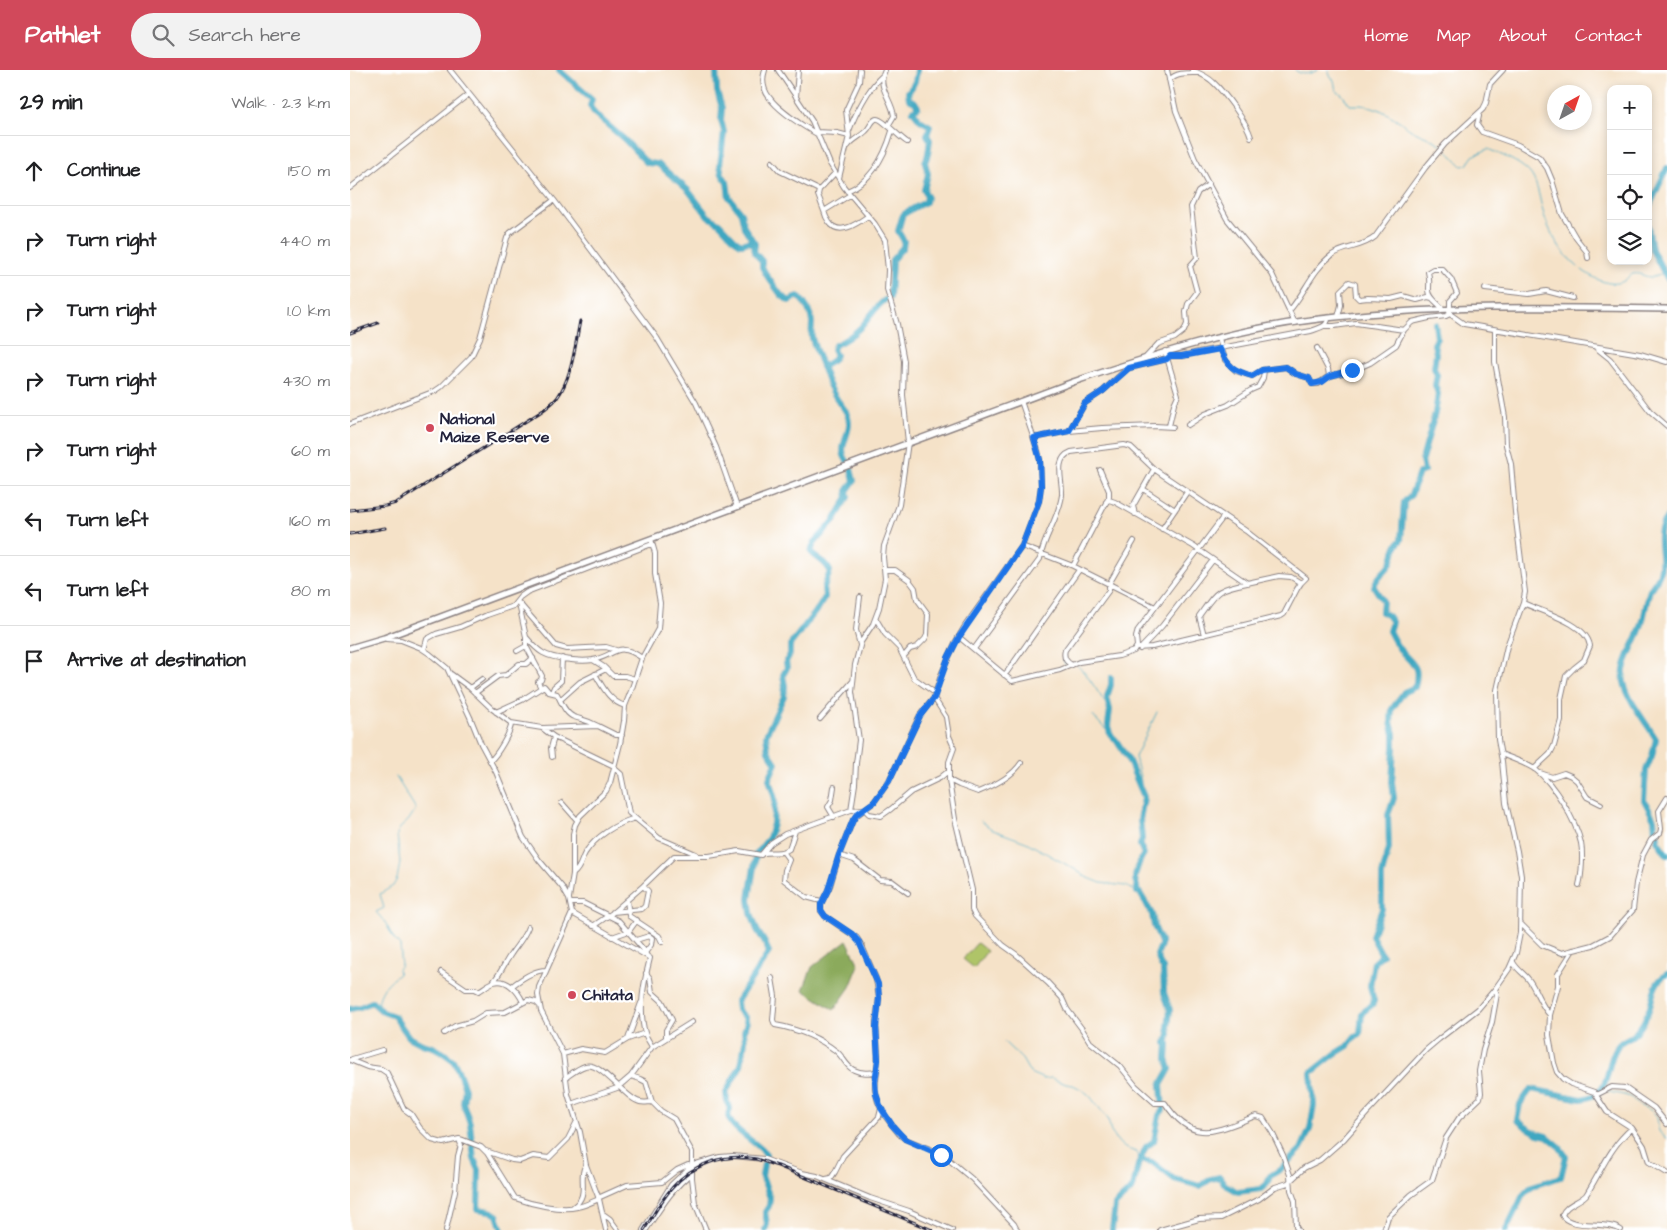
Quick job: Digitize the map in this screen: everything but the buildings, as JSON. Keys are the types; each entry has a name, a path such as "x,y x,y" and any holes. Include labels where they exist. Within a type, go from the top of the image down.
{"highway":[{"path":"350,648 384,638 652,541 908,442 1165,351 1218,338 1295,323 1384,312 1443,309 1450,311 1667,309"}],"street":[{"path":"450,70 554,200 576,233 632,304 672,361 692,396 716,447 737,507"},
{"path":"765,70 763,84 769,97 798,122 817,133 848,136"},
{"path":"778,70 812,121 838,178 882,233 886,246 888,270 886,290 897,324 904,361 903,394 908,442 899,505 884,546 884,585 876,619 860,645 853,680 852,692 859,740 851,810"},
{"path":"796,97 798,70"},
{"path":"849,131 846,110 860,82 860,70"},
{"path":"885,70 883,75 884,92 891,104 894,116 888,126"},
{"path":"1167,70 1178,117 1192,153 1227,219 1272,274 1295,323"},
{"path":"1192,70 1213,82 1233,106 1251,137"},
{"path":"1504,70 1490,84 1485,106 1477,119 1476,125 1482,132 1518,145 1534,154 1544,164 1552,180 1562,214 1587,252 1588,258"},
{"path":"1170,80 1180,74 1198,73"},
{"path":"838,178 849,131 868,94 876,81 883,75"},
{"path":"350,188 469,94"},
{"path":"1289,311 1312,276 1330,257 1338,252 1365,244 1375,237 1425,168 1445,144 1481,112"},
{"path":"846,149 852,141 867,131 874,120 878,118 906,142"},
{"path":"824,211 858,186 874,170 883,156 892,131"},
{"path":"772,162 780,171 819,190"},
{"path":"835,173 819,190 818,195 831,225 843,229 858,224 868,216"},
{"path":"1145,358 1158,344 1179,336 1186,327 1188,304 1197,292 1190,266 1197,258 1190,207 1198,192 1209,184"},
{"path":"350,424 435,391 470,357 480,338 508,238 514,230 554,200"},
{"path":"1218,338 1224,360 1236,371 1252,376 1264,370 1286,367 1296,374 1309,378 1312,384 1322,382 1330,376 1370,363 1396,345 1404,330 1416,321 1446,316 1450,311 1450,301 1456,295 1457,289 1447,273 1438,268 1432,269 1428,272 1430,280 1429,292 1443,309"},
{"path":"1338,317 1341,305 1340,291 1350,282 1354,284 1356,296 1359,299 1391,299 1402,296 1417,300 1428,297 1432,298"},
{"path":"1485,289 1529,294 1546,291 1573,298"},
{"path":"1450,311 1464,324 1640,354 1667,362"},
{"path":"1324,326 1328,322 1328,318"},
{"path":"1129,368 1167,359 1170,356 1182,356 1220,349 1324,326 1356,323 1404,330"},
{"path":"1160,1230 1200,1219 1221,1218 1259,1199 1275,1187 1288,1184 1304,1168 1330,1152 1344,1139 1426,1050 1473,1014 1496,990 1513,962 1521,924 1521,876 1506,803 1497,729 1497,690 1507,646 1523,604 1525,582 1515,512 1511,464 1506,445 1505,417 1495,362 1495,330"},
{"path":"1593,346 1610,359 1648,408 1667,426"},
{"path":"1316,348 1330,376"},
{"path":"1034,438 1069,431 1102,428 1171,426 1174,404 1178,395 1165,351"},
{"path":"1069,431 1085,403 1103,391 1138,360"},
{"path":"1188,425 1205,414 1228,406 1258,387 1264,378 1264,370"},
{"path":"1017,1230 1014,1224 972,1179 941,1155 905,1139 892,1125 881,1108 875,1089 878,1054 876,1022 879,998 876,979 859,942 852,934 825,916 821,910 822,901 828,890 853,820 874,802 889,781 920,716 934,696 948,658 959,637 1022,546 1039,501 1041,486 1040,460 1021,401"},
{"path":"974,649 1040,559 1040,553 1060,505 1062,490 1061,463 1067,454 1095,448 1124,445 1131,447 1154,469 1224,516 1306,578 1297,589 1283,616 1204,635 1138,648"},
{"path":"1124,507 1133,506 1154,469"},
{"path":"1100,470 1115,502"},
{"path":"1143,489 1175,510"},
{"path":"1072,566 1109,497 1109,492"},
{"path":"1162,529 1187,492"},
{"path":"1106,502 1109,500 1115,502 1199,550 1247,583"},
{"path":"1133,506 1135,514"},
{"path":"1138,648 1136,633 1224,516"},
{"path":"424,650 427,639 436,634 460,627 513,606 527,592 652,541 655,553 655,574 660,603 660,620 655,636 642,658 625,706 622,735 610,783 606,791 578,820 573,834 574,874 570,901 572,913 539,988 540,1006 543,1016 563,1054 565,1078 571,1104 586,1165 599,1199 606,1230"},
{"path":"1072,665 1067,662 1064,652 1109,590 1109,584 1134,541"},
{"path":"1022,546 1072,566 1155,607"},
{"path":"959,637 1012,681 1060,670 1079,662 1119,656 1134,651 1162,626 1213,560"},
{"path":"885,570 895,570 909,580 915,588 918,600 928,614 927,635 925,639 917,647 910,649 904,656"},
{"path":"1004,675 1079,570"},
{"path":"1204,635 1199,616 1217,592 1226,587 1279,576 1291,577 1301,584"},
{"path":"522,587 519,603 526,646 542,676 538,682 541,688"},
{"path":"860,597 856,630 860,645"},
{"path":"519,603 556,646 567,649 606,648 629,650 642,658"},
{"path":"1523,604 1580,628 1587,637 1590,646 1584,660 1566,676 1561,699 1561,720 1554,746 1550,754 1536,770"},
{"path":"876,619 885,634 899,648 914,678 934,696 946,717 949,736 954,748 950,758 949,780 955,819 972,890 972,910 975,916 1003,945 1017,955 1062,998 1090,1042 1120,1066 1136,1086 1155,1103 1165,1103 1182,1124 1192,1130 1206,1132 1256,1116 1263,1118 1272,1132 1291,1181 1291,1190 1296,1205 1296,1226 1298,1230"},
{"path":"384,638 401,640 424,650 440,661 451,674 511,723 542,728 598,726"},
{"path":"526,638 544,654 562,658 593,660 616,650"},
{"path":"517,651 526,646"},
{"path":"475,692 498,676 506,675 519,664 526,664 533,658"},
{"path":"552,692 560,681 562,658"},
{"path":"593,660 613,676 625,676 636,679"},
{"path":"560,700 580,682 606,669"},
{"path":"451,674 523,837 539,860 562,887 570,901"},
{"path":"595,674 611,699 625,706"},
{"path":"470,688 482,679"},
{"path":"820,719 853,680"},
{"path":"496,712 522,700 544,686 556,694 573,717 587,720 622,735"},
{"path":"490,761 497,754 505,738 510,733 512,729 511,723"},
{"path":"542,728 554,737 614,767 621,774 628,810 635,818 659,838 698,855"},
{"path":"552,757 551,748 554,737"},
{"path":"1501,754 1552,777 1564,774 1571,776 1577,781 1587,797 1601,804"},
{"path":"949,780 978,792 1005,778 1015,771 1021,763"},
{"path":"1536,770 1549,783 1562,802 1579,836 1582,871 1580,885"},
{"path":"764,853 769,845 785,834 851,810 864,809 869,814 881,816 891,810 910,792 949,773"},
{"path":"834,787 832,800 828,807 834,817"},
{"path":"1521,924 1542,945 1562,953 1602,941 1617,929 1633,910 1636,882 1642,855 1652,838 1661,829 1659,811 1667,798"},
{"path":"562,803 578,820"},
{"path":"574,874 585,854 598,838 614,827 635,818"},
{"path":"593,926 627,900 674,856 708,856 739,851 761,855 770,851 784,853 789,849 795,831"},
{"path":"784,853 790,860 785,870 784,880 806,897 822,901"},
{"path":"839,855 854,860 880,880 892,882 908,893"},
{"path":"613,912 642,910 645,906 648,891 643,886"},
{"path":"627,900 629,916 659,936 662,942"},
{"path":"570,901 583,903 619,921 650,959 646,972 643,999 645,1034 652,1047"},
{"path":"572,913 612,937 646,954"},
{"path":"612,937 628,931 637,920"},
{"path":"441,972 466,989 479,991 493,982 501,973 509,957 524,937 528,927"},
{"path":"646,954 651,945 652,940 650,937 652,932"},
{"path":"636,941 650,937"},
{"path":"634,949 636,941"},
{"path":"1573,950 1558,974 1558,986 1550,1015 1549,1034 1557,1072 1563,1080 1592,1090 1605,1110 1632,1128 1644,1146 1649,1162 1667,1173"},
{"path":"1513,962 1516,968 1529,980 1544,1008 1550,1015"},
{"path":"512,986 533,972 546,970"},
{"path":"646,972 650,978 652,992 662,1001 672,1020 666,1030 666,1038"},
{"path":"772,978 775,996 773,1020 775,1025 799,1030 835,1050 854,1070 871,1073 877,1071"},
{"path":"493,982 512,986 523,1002"},
{"path":"1384,1230 1388,1217 1411,1195 1432,1180 1446,1138 1460,1118 1481,1096 1478,1071 1492,1022 1496,990"},
{"path":"628,1039 643,999"},
{"path":"444,1033 455,1026 473,1021 486,1013 505,1012 523,1002 531,1000 540,1006"},
{"path":"571,1104 619,1087 631,1076 652,1047 692,1022"},
{"path":"563,1054 582,1049 605,1053 628,1039 645,1034"},
{"path":"350,1060 382,1050"},
{"path":"350,1060 387,1073 404,1109 411,1114 420,1128 432,1140 443,1143 459,1139 512,1160 520,1161 534,1156 548,1159 568,1139 576,1121"},
{"path":"565,1078 586,1065 592,1066 606,1075 630,1097 639,1102 652,1102"},
{"path":"631,1076 646,1082 652,1102 661,1112 676,1122 692,1152 695,1203 706,1230"},
{"path":"1596,1094 1612,1087 1630,1090 1654,1108 1667,1124"},
{"path":"826,1179 831,1178 843,1156 878,1117 881,1108"},
{"path":"1621,1230 1614,1227 1575,1226 1566,1222 1562,1215 1563,1210 1586,1195 1610,1151 1632,1128"},
{"path":"446,1230 455,1191 461,1145 459,1139"},
{"path":"484,1150 515,1198 546,1206 571,1208 599,1199 627,1185 662,1182 677,1170 688,1165 692,1166 720,1158 745,1156 764,1159 802,1173 826,1179 870,1198 910,1211 952,1230"},
{"path":"571,1208 580,1200 583,1181 582,1170 586,1165"},
{"path":"642,1230 671,1185 692,1166"},
{"path":"646,1230 665,1200 692,1172"},
{"path":"603,1214 610,1219 618,1230"}],"green space":[{"path":"847,940 859,965 850,987 834,1010 803,990 812,967"},
{"path":"977,943 987,951 974,968 963,959"}],"waterway":[{"path":"559,70 592,99 590,106 595,114 624,139 647,163 658,164 688,190 708,216 719,223 735,240 741,244 748,242 754,244"},
{"path":"716,70 717,91 722,108 721,120 724,132 720,165 722,174 727,182 729,197 741,213 744,227 755,244 754,252 762,261 762,267 767,276 781,295 789,301 798,296 809,311 812,322 812,338 816,350 829,385 848,418 849,427 843,447 843,452 848,462"},
{"path":"890,297 892,260 903,247 904,241 898,231 903,216 926,202 927,196 924,190 928,174 925,162 929,151 930,140 927,135 930,126 920,120 913,111 918,107 915,102 909,99 908,92 915,82 917,70"},
{"path":"1295,70 1306,74 1318,70"},
{"path":"1328,70 1331,78 1334,80 1336,91 1341,93 1350,105 1377,109 1401,122 1411,130 1442,145"},
{"path":"1445,148 1462,166 1467,165 1473,156 1488,149 1515,161 1525,168 1536,184 1551,233 1560,248 1578,267"},
{"path":"1652,201 1667,168"},
{"path":"1652,250 1667,278"},
{"path":"1582,270 1596,279 1607,283 1619,283 1633,274 1653,277 1664,272"},
{"path":"822,367 832,361 836,355 833,350 835,345 858,330 885,300"},
{"path":"1141,1160 1152,1162 1174,1179 1200,1186 1211,1179 1220,1177 1224,1184 1238,1192 1261,1189 1267,1184 1270,1176 1281,1169 1301,1149 1310,1129 1314,1105 1311,1073 1348,1046 1360,1034 1362,1013 1374,1001 1370,986 1374,962 1382,955 1372,936 1382,909 1382,875 1389,848 1388,815 1394,798 1392,782 1394,747 1394,734 1391,722 1392,709 1404,692 1415,687 1417,674 1415,666 1398,647 1389,631 1392,622 1382,612 1383,601 1374,587 1377,580 1391,563 1395,548 1401,540 1404,502 1411,495 1419,473 1424,471 1422,460 1435,413 1438,394 1435,385 1437,375 1434,368 1436,353 1434,344 1437,338 1435,324"},
{"path":"766,1156 761,1149 741,1133 730,1121 728,1115 730,1109 726,1092 741,1065 745,1042 744,1031 747,1024 745,1017 738,1010 737,1001 769,952 757,930 751,913 749,899 756,854 769,838 773,824 775,799 769,779 776,763 768,751 766,735 784,696 783,675 787,668 786,662 790,654 790,645 825,597 824,588 830,571 811,552 814,543 834,521 848,497 847,491 854,481 851,469"},
{"path":"1667,517 1660,532 1662,559 1660,573 1650,590 1641,627 1626,661 1623,675 1629,697 1656,739 1646,770 1644,800 1654,819 1655,831 1658,836 1657,840 1667,855"},
{"path":"1063,658 1065,664 1068,664"},
{"path":"1077,665 1091,681 1110,710"},
{"path":"1111,678 1107,697 1110,710 1108,725 1110,734 1128,759 1144,797 1140,820 1142,839 1140,845 1144,854 1135,876 1137,892 1140,893 1152,914 1154,926 1161,942 1157,955 1163,968 1164,993 1170,1010 1169,1034 1166,1043 1168,1044 1167,1059 1170,1069 1161,1085 1163,1110 1159,1115 1154,1141 1146,1147 1138,1165 1133,1188 1115,1205 1112,1230"},
{"path":"1140,787 1141,781 1135,757 1157,712"},
{"path":"1093,716 1110,734"},
{"path":"377,1006 385,987 399,974 398,969 401,965 401,955 400,946 385,922 376,912 384,908 380,894 393,886 397,879 400,863 397,834 416,809 396,777"},
{"path":"981,821 993,830 1026,842 1086,877 1101,883 1126,886 1137,892"},
{"path":"1506,1230 1523,1195 1532,1186 1561,1177 1566,1156 1558,1145 1547,1136 1538,1134 1517,1120 1520,1104 1531,1089 1581,1099 1599,1092 1606,1079 1610,1063 1618,1045 1632,1036 1642,1025 1649,1011 1655,988 1667,974"},
{"path":"350,1009 372,1002 383,1012 394,1016 409,1037 433,1047 453,1060 465,1089 463,1103 470,1123 474,1159 479,1170 478,1209 490,1211 497,1215 502,1230"},
{"path":"1003,1041 1022,1059 1030,1073 1044,1079 1051,1078 1073,1085 1089,1095 1108,1119 1111,1132 1119,1143 1125,1148 1136,1152 1141,1160"},
{"path":"1607,1091 1630,1097 1639,1105 1651,1111 1656,1115 1659,1132 1667,1138"},
{"path":"764,1164 762,1176 770,1198 769,1206 765,1212 767,1224 765,1230"}],"railway":[{"path":"350,510 396,503 548,406 557,398 566,381 580,321"},
{"path":"350,333 378,323"},
{"path":"350,534 385,528"},
{"path":"644,1230 668,1193 689,1172 710,1162 733,1158 756,1159 778,1166 932,1230"}],"place":[{"name":"National Maize Reserve","path":"430,428"},
{"name":"Chitata","path":"572,995"}],"route":[{"path":"941,1155 905,1139 885,1116 881,1108 876,1094 875,1082 878,1060 876,1036 879,998 878,984 857,938 825,916 822,913 821,904 828,890 853,820 857,814 874,802 889,781 915,725 934,698 948,658 965,626 1022,546 1039,501 1041,486 1040,460 1034,438 1069,431 1086,401 1103,391 1124,371 1129,368 1167,359 1170,356 1190,355 1220,349 1224,360 1238,372 1252,376 1262,370 1286,367 1296,374 1309,378 1312,384 1318,384 1330,376 1352,370"}]}
